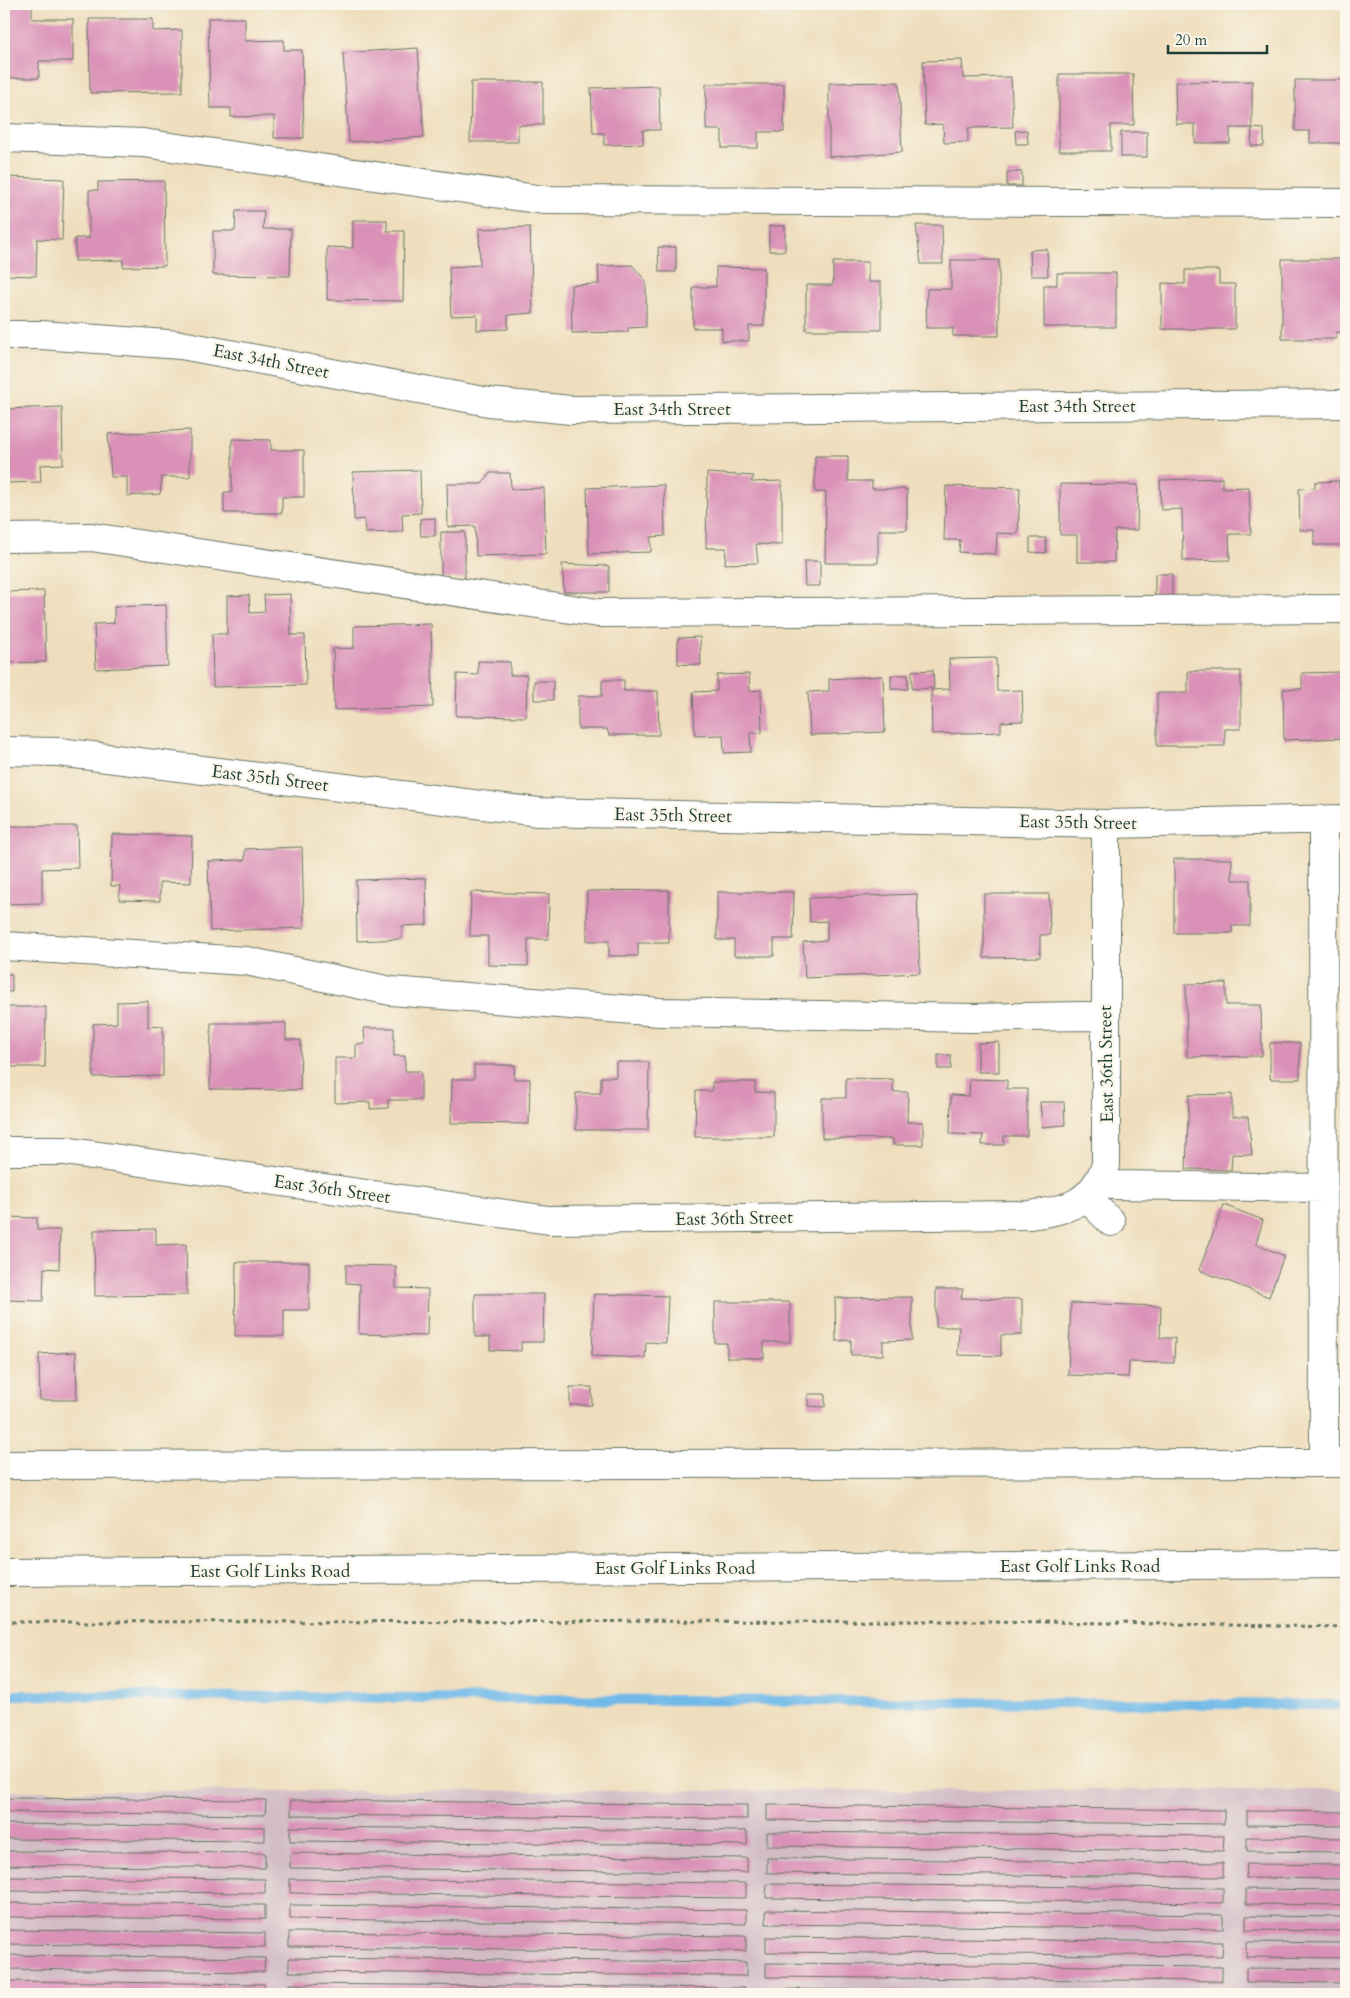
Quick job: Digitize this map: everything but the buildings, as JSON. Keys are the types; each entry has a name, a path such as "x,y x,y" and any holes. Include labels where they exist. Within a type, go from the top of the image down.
{"street":[{"path":"4,138 142,143 544,200 1346,203"},
{"name":"East 34th Street","path":"4,335 41,335 181,344 489,402 571,410 1346,404"},
{"path":"4,538 90,537 598,613 1346,609"},
{"name":"East 35th Street","path":"4,751 60,752 538,812 1106,824 1335,820"},
{"path":"4,1465 1335,1463 1324,1188 1335,820"},
{"name":"East 36th Street","path":"4,1151 64,1151 550,1220 1029,1216 1060,1211 1093,1190 1106,1165 1108,1120 1105,1017 1106,824"},
{"path":"4,946 246,961 391,991 660,1012 972,1018 1105,1017"},
{"path":"1111,1222 1093,1190 1111,1185 1324,1188"},
{"name":"East Golf Links Road","path":"4,1572 1346,1564"}],"path":[{"path":"4,1622 989,1622 1346,1627"}],"shaded area":[{"path":"1346,1790 1346,1994 4,1994 4,1791"}],"waterway":[{"path":"4,1695 1346,1705"}]}
